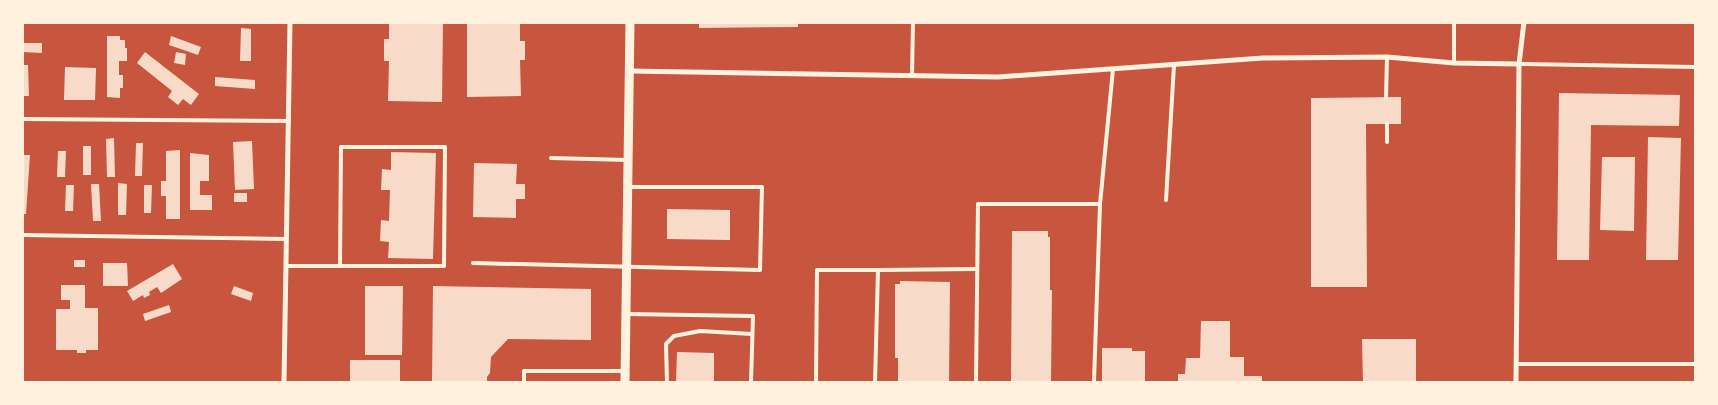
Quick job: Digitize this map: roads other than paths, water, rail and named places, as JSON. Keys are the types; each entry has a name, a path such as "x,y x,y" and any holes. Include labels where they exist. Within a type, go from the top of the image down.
{"street":[{"path":"284,382 290,22"},
{"path":"625,382 630,22"},
{"path":"1516,382 1519,64 1524,22"},
{"path":"630,71 998,77 1263,58 1387,57 1454,63 1519,64"}],"lane":[{"path":"912,76 913,22"},
{"path":"1454,22 1454,63"},
{"path":"1386,98 1387,57"},
{"path":"1519,64 1696,67"},
{"path":"1166,200 1174,65"},
{"path":"1094,382 1100,204 1113,69"},
{"path":"22,119 289,121"},
{"path":"1387,124 1387,142"},
{"path":"286,266 444,266 445,147 341,147 340,265"},
{"path":"551,158 628,160"},
{"path":"473,263 760,270 762,187 628,186"},
{"path":"976,382 978,204 1100,204"},
{"path":"22,235 286,239"},
{"path":"816,382 817,270 977,269"},
{"path":"875,382 878,270"},
{"path":"626,314 753,316 751,382"},
{"path":"667,382 666,344 674,336 700,331 752,334"},
{"path":"1516,364 1696,364"},
{"path":"524,382 524,371 625,372"}]}
